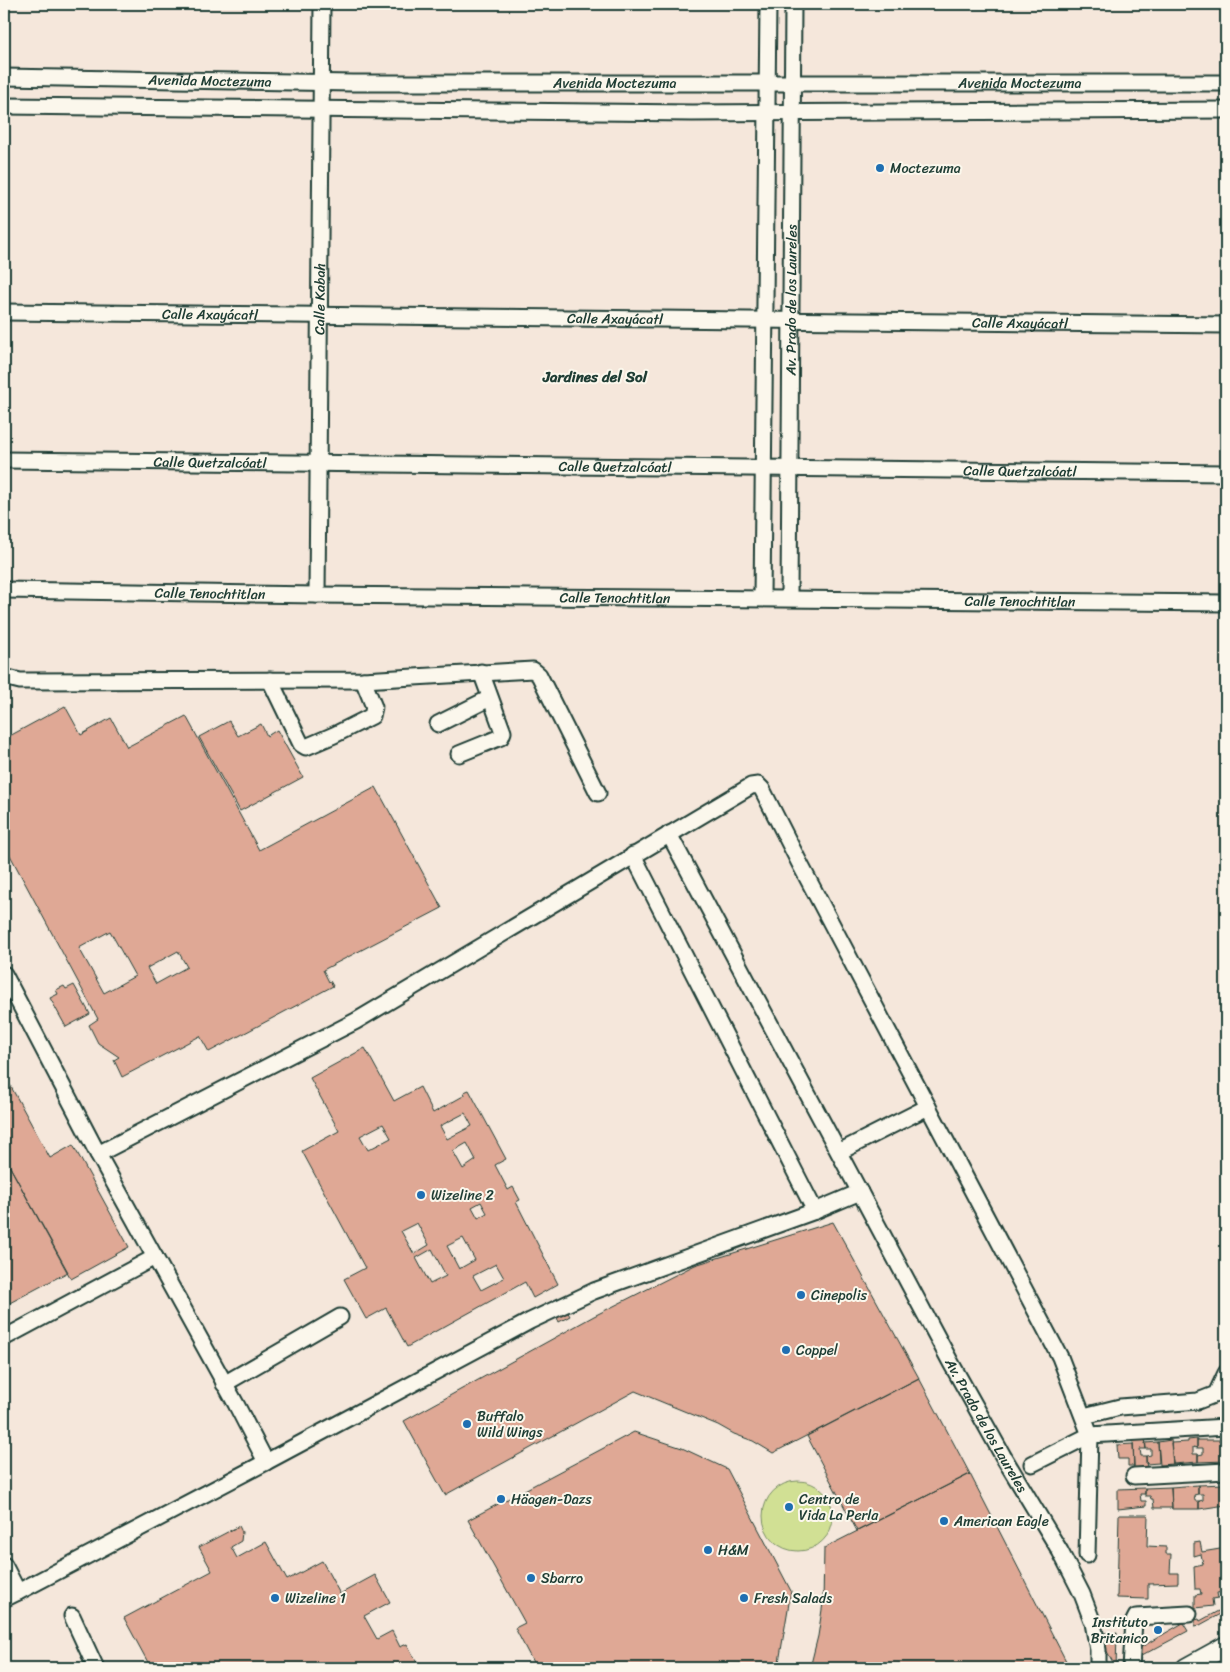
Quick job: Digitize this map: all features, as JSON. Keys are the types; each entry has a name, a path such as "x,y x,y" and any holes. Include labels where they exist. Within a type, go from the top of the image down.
{"main road":[{"path":"1186,1668 1226,1646"}],"street":[{"name":"Calle Kabah","path":"317,595 322,4"},
{"name":"Av. Prado de los Laureles","path":"762,598 768,4"},
{"name":"Av. Prado de los Laureles","path":"789,598 793,4"},
{"name":"Avenida Moctezuma","path":"4,77 321,82 768,84 1226,83"},
{"name":"Avenida Moctezuma","path":"4,106 767,113 1226,110"},
{"name":"Calle Axayácatl","path":"4,312 1226,325"},
{"name":"Calle Quetzalcóatl","path":"4,460 764,467 1226,474"},
{"name":"Calle Tenochtitlan","path":"4,590 317,595 1226,602"},
{"path":"4,677 20,681 363,680 533,670 538,673 598,793"},
{"path":"459,754 502,735 503,730 481,672"},
{"path":"270,680 301,744 306,747 372,716 374,707 363,680"},
{"path":"438,724 490,698"},
{"path":"98,1154 356,1021 669,834 751,786 758,785 1060,1356 1090,1435 1088,1555"},
{"name":"Av. Prado de los Laureles","path":"669,834 955,1371 1079,1587 1093,1623 1098,1650 1098,1668"},
{"path":"633,856 815,1211"},
{"path":"4,974 98,1154 266,1462"},
{"path":"839,1152 928,1106"},
{"path":"4,1599 530,1321 594,1291 815,1211 858,1190"},
{"path":"4,1338 155,1257"},
{"path":"224,1384 340,1317"},
{"path":"1084,1416 1120,1407 1198,1401 1216,1394 1226,1373"},
{"path":"1032,1464 1090,1435 1226,1427"},
{"path":"1134,1476 1226,1471"},
{"path":"4,1565 18,1592"},
{"path":"1130,1668 1134,1621 1136,1617 1189,1614"},
{"path":"72,1616 96,1668"}],"green space":[{"path":"798,1481 811,1484 823,1491 830,1503 833,1516 830,1529 823,1541 811,1548 798,1551 785,1548 773,1541 766,1529 763,1516 766,1503 773,1491 785,1484"}],"building":[{"path":"65,706 81,735 111,718 127,747 186,716 259,850 376,787 442,908 323,970 333,986 209,1052 200,1036 122,1077 114,1060 119,1057 98,1043 89,1025 98,1019 4,844 4,739","holes":["110,931 135,976 104,993 79,948","178,951 187,967 156,984 147,968"]},
{"path":"229,721 238,736 261,724 267,736 277,730 303,777 240,811 199,737"},
{"path":"74,985 90,1014 66,1027 50,998 58,994 56,990 64,986 66,989"},
{"name":"Wizeline 2","path":"365,1048 394,1101 420,1087 433,1113 465,1095 464,1092 469,1090 506,1159 495,1165 508,1190 513,1187 520,1200 516,1202 558,1284 533,1298 525,1282 407,1347 386,1308 366,1319 344,1279 365,1268 302,1151 339,1131 310,1078","holes":["465,1113 472,1126 447,1139 440,1126","383,1124 391,1138 368,1150 360,1136","467,1143 476,1160 463,1169 453,1151","481,1202 487,1213 478,1218 472,1207","417,1223 429,1245 414,1254 401,1231","463,1238 475,1260 459,1269 447,1246","432,1249 446,1276 430,1284 416,1258","496,1264 504,1278 481,1290 473,1276"]},
{"path":"10,1085 50,1158 73,1145 129,1247 71,1279 4,1156 4,1088"},
{"path":"4,1156 68,1272 4,1306"},
{"path":"833,1222 919,1378 773,1453 753,1441 734,1434 718,1425 635,1391 445,1495 404,1421 594,1316 695,1265"},
{"path":"564,1306 570,1316 559,1322 554,1312"},
{"path":"919,1378 970,1474 857,1531 807,1436"},
{"path":"634,1432 682,1448 727,1469 791,1591 778,1668 536,1668 515,1628 525,1623 468,1520"},
{"path":"1145,1435 1146,1449 1140,1449 1141,1456 1146,1456 1147,1470 1134,1470 1133,1436"},
{"path":"1197,1439 1197,1448 1193,1447 1193,1454 1198,1454 1198,1462 1173,1464 1171,1443 1188,1442 1188,1440"},
{"path":"1171,1440 1173,1464 1160,1465 1158,1442"},
{"path":"1197,1440 1224,1440 1225,1461 1198,1462 1198,1455 1203,1454 1203,1448 1197,1448"},
{"path":"1158,1442 1159,1463 1146,1464 1146,1456 1151,1455 1151,1449 1146,1449 1145,1443"},
{"path":"1133,1444 1134,1466 1128,1466 1128,1459 1118,1459 1117,1445"},
{"path":"970,1474 1066,1661 1052,1668 810,1668 818,1636 823,1603 824,1548"},
{"path":"1225,1484 1226,1505 1199,1509 1199,1501 1203,1500 1203,1494 1198,1494 1198,1485"},
{"path":"1198,1485 1198,1494 1194,1495 1195,1501 1199,1501 1199,1509 1172,1509 1171,1487"},
{"path":"1171,1487 1172,1508 1154,1508 1153,1499 1150,1496 1145,1496 1145,1488"},
{"path":"1145,1488 1145,1494 1140,1494 1141,1501 1146,1501 1146,1506 1118,1509 1118,1489"},
{"path":"1119,1515 1148,1515 1147,1546 1166,1547 1166,1554 1171,1554 1170,1573 1178,1573 1178,1583 1148,1584 1148,1599 1117,1598"},
{"name":"Wizeline 1","path":"239,1526 242,1532 241,1541 231,1547 237,1558 266,1542 287,1580 322,1561 340,1594 375,1575 390,1602 364,1616 377,1639 392,1631 400,1647 407,1644 420,1668 151,1668 124,1618 212,1571 199,1547"},
{"path":"1200,1542 1202,1552 1226,1548 1226,1594 1224,1595 1224,1592 1217,1593 1218,1598 1212,1599 1213,1606 1195,1608 1195,1595 1201,1594 1200,1589 1195,1589 1194,1566 1203,1564 1201,1554 1194,1556 1194,1543"},
{"path":"1218,1611 1220,1614 1195,1626 1195,1620 1199,1619 1200,1621"},
{"path":"1183,1623 1188,1631 1141,1656 1138,1649"},
{"path":"1097,1633 1117,1633 1116,1668"}],"place":[{"name":"Moctezuma","path":"880,168"},
{"name":"Wizeline 2","path":"421,1195"},
{"name":"Cinepolis","path":"801,1295"},
{"name":"Coppel","path":"786,1350"},
{"name":"Buffalo Wild Wings","path":"467,1424"},
{"name":"Häagen-Dazs","path":"501,1499"},
{"name":"Centro de Vida La Perla","path":"789,1507"},
{"name":"American Eagle","path":"944,1521"},
{"name":"H&M","path":"708,1550"},
{"name":"Sbarro","path":"531,1578"},
{"name":"Wizeline 1","path":"275,1598"},
{"name":"Fresh Salads","path":"744,1598"},
{"name":"Instituto Britanico","path":"1158,1630"}],"district":[{"name":"Jardines del Sol","path":"595,377"}]}
